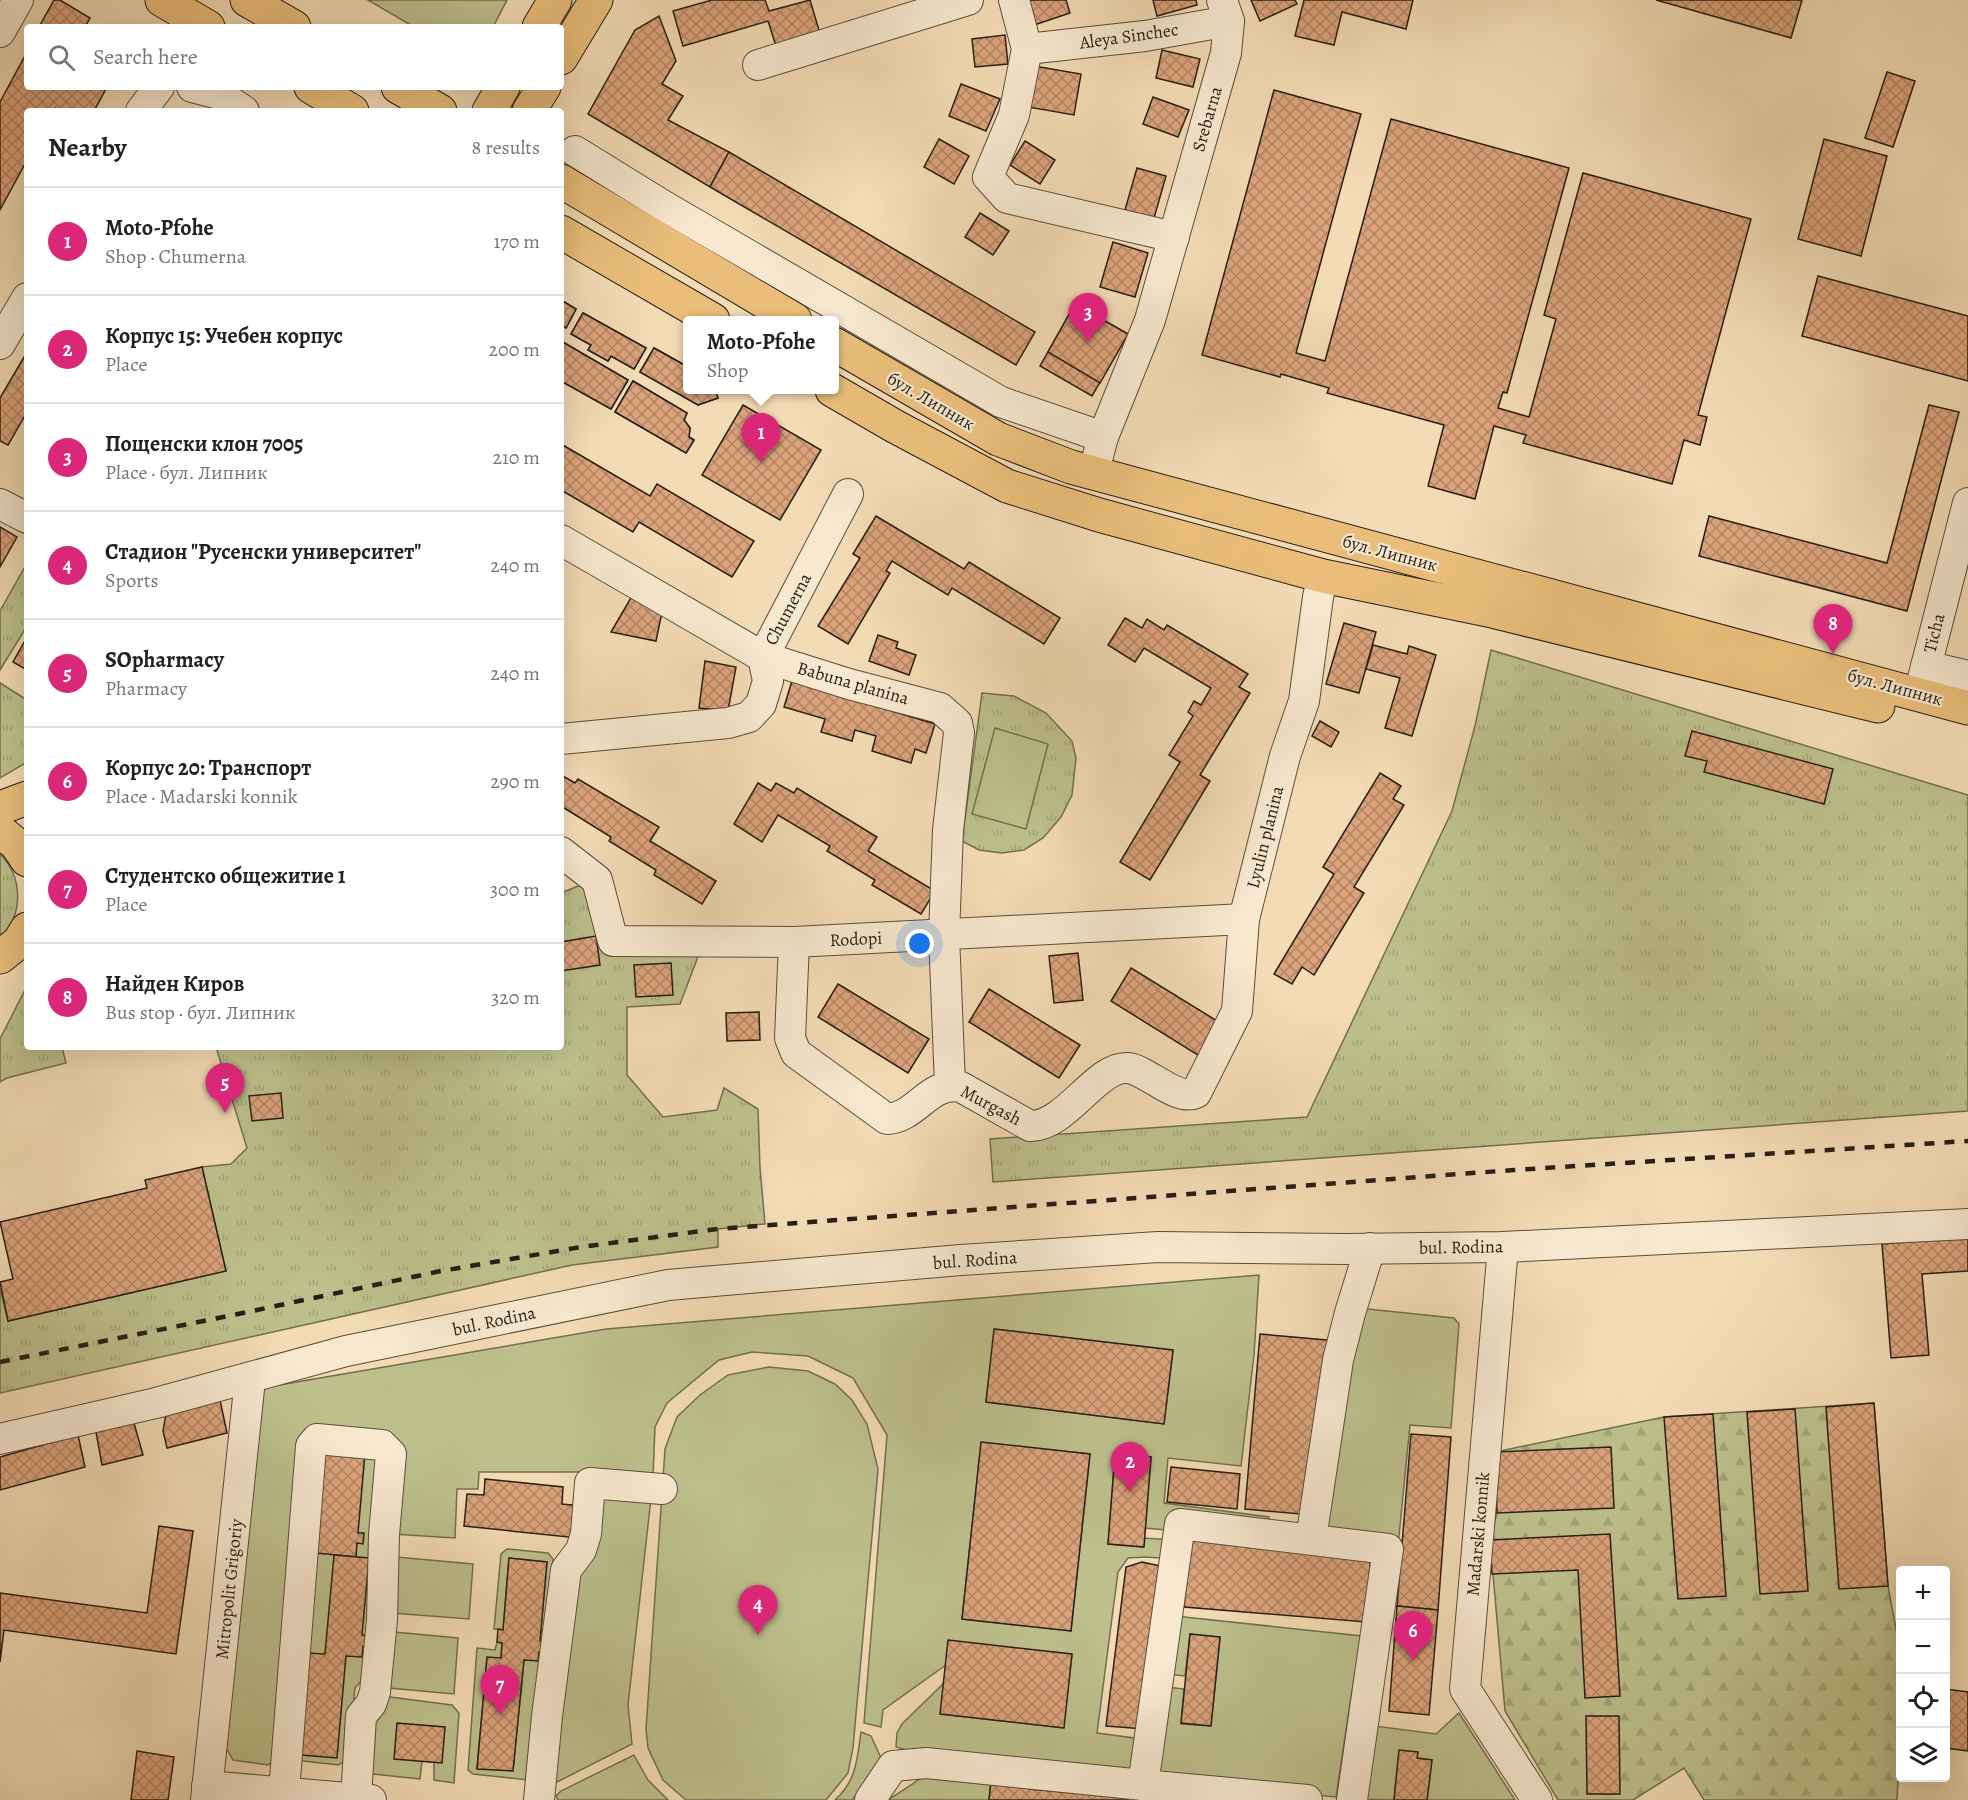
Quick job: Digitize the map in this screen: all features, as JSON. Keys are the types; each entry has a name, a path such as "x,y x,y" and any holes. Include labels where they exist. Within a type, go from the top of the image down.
{"main road":[{"path":"162,0 203,24"},
{"path":"247,0 289,24"},
{"path":"541,24 555,0"},
{"path":"564,53 596,0"},
{"path":"316,90 347,108"},
{"path":"403,90 435,108"},
{"path":"491,108 501,90"},
{"path":"531,108 542,90"},
{"path":"564,183 787,316"},
{"path":"564,234 704,316"},
{"name":"бул. Липник","path":"839,347 998,439 1094,474 1923,680 1968,708"},
{"name":"бул. Липник","path":"839,394 1006,486 1099,515 1323,576 1488,610 1916,715 1968,731"},
{"path":"0,808 24,799"},
{"path":"0,831 16,844 24,856"},
{"path":"0,973 15,943"}],"street":[{"path":"0,32 18,0"},
{"path":"758,65 968,0"},
{"path":"1014,0 1027,49 1014,116 988,177 1007,198 1174,237"},
{"name":"Aleya Sinchec","path":"1027,49 1145,36 1226,10"},
{"name":"Srebarna","path":"1094,474 1102,437 1150,320 1174,237 1226,53 1226,10"},
{"path":"143,108 157,90"},
{"path":"204,90 219,94 240,108"},
{"path":"575,151 664,206 1001,402 1102,437"},
{"path":"0,344 24,303"},
{"name":"Chumerna","path":"564,740 728,723 749,717 761,704 768,681 763,657 848,494"},
{"name":"Ticha","path":"1923,680 1968,503"},
{"path":"0,504 24,516"},
{"name":"Babuna planina","path":"564,542 763,657 849,684 940,708 957,723 959,733 948,830 944,935"},
{"name":"Lyulin planina","path":"1196,1093 1237,1011 1244,919 1285,756 1304,700 1323,576"},
{"path":"1923,680 1968,676"},
{"name":"Rodopi","path":"564,854 597,880 613,941 794,942 1244,919"},
{"path":"944,935 950,1085"},
{"name":"Murgash","path":"794,942 790,1038 796,1053 887,1119 900,1116 939,1089 950,1085 961,1087 1030,1126 1041,1126 1111,1072 1129,1068 1185,1095 1196,1093"},
{"name":"bul. Rodina","path":"0,1439 156,1403 346,1351 668,1285 961,1260 1158,1247 1503,1247 1968,1224"},
{"name":"Madarski konnik","path":"1503,1247 1465,1689 1537,1800"},
{"path":"1311,1539 1338,1360 1370,1248"},
{"name":"Mitropolit Grigoriy","path":"207,1793 250,1378"},
{"path":"207,1793 284,1792 364,1799 361,1716 371,1704 375,1692 382,1620 384,1536 392,1454 382,1445 317,1438 311,1446 284,1792"},
{"path":"539,1800 547,1716 566,1570 581,1550 584,1542 590,1483 662,1488"},
{"path":"1143,1785 1180,1524 1388,1549 1352,1800"},
{"path":"870,1800 893,1766 926,1763 1307,1800"}],"green space":[{"path":"368,0 507,0 495,24 409,24"},
{"path":"24,568 24,631 0,670 0,611"},
{"path":"1491,650 1968,795 1968,1111 993,1182 990,1139 1307,1117 1452,811 1475,726"},
{"path":"0,683 24,698 24,764 0,778"},
{"path":"982,693 1014,696 1046,713 1072,741 1076,758 1072,795 1061,817 1043,838 1024,850 1002,853 979,850 962,841"},
{"path":"995,728 1048,744 1026,829 972,814"},
{"path":"0,854 8,863 13,874 18,896 13,918 0,937"},
{"path":"583,884 613,941 704,941 680,1004 627,1007 627,1075 663,1117 717,1110 724,1088 758,1109 765,1224 718,1229 718,1247 572,1265 0,1393 0,1288 8,1321 226,1271 202,1167 231,1164 247,1148 217,1050 564,1050 564,892"},
{"path":"24,992 24,1050 63,1050 66,1063 7,1078 0,1082 0,1039"},
{"path":"1259,1275 1254,1355 1241,1466 1168,1458 1164,1503 1269,1517 1267,1530 1177,1531 1145,1528 1151,1457 1115,1454 1108,1544 1143,1547 1144,1538 1173,1540 1171,1559 1128,1558 1118,1572 1097,1733 1142,1739 1133,1772 910,1751 896,1747 897,1733 902,1724 944,1683 941,1714 1063,1728 1072,1655 946,1665 883,1710 881,1727 864,1723 887,1435 853,1378 808,1356 752,1352 719,1360 667,1403 655,1427 653,1477 579,1472 479,1472 478,1489 457,1489 455,1538 392,1534 397,1450 310,1431 276,1759 268,1765 233,1760 224,1744 256,1389 606,1329","holes":["995,1329 1173,1351 1164,1424 986,1402","981,1443 1090,1454 1071,1631 962,1619"]},
{"path":"1358,1308 1454,1318 1459,1324 1451,1428 1410,1425 1398,1546 1318,1536"},
{"path":"769,1367 808,1371 835,1384 852,1400 867,1424 878,1469 853,1748 848,1773 826,1800 686,1800 663,1780 648,1748 646,1729 665,1449 677,1417 700,1395 728,1375"},
{"path":"1874,1403 1888,1586 1896,1629 1897,1800 1704,1800 1684,1768 1633,1800 1558,1800 1505,1711 1490,1540 1497,1513 1495,1452 1664,1417"},
{"path":"320,1442 382,1448 370,1671 355,1688 348,1758 339,1765 294,1760"},
{"path":"597,1496 651,1498 628,1705 632,1744 549,1786 568,1577"},
{"path":"507,1549 548,1553 553,1559 545,1641 540,1641 547,1562 509,1558 503,1630 494,1629 501,1554"},
{"path":"396,1557 473,1564 469,1619 392,1613"},
{"path":"1175,1616 1362,1636 1336,1797 1168,1782 1153,1773 1166,1687 1184,1689 1181,1724 1211,1726 1220,1638 1190,1634 1185,1676 1168,1674"},
{"path":"394,1632 458,1638 454,1694 389,1688"},
{"path":"497,1642 502,1643 501,1658 487,1658 477,1768 513,1770 524,1660 539,1652 544,1652 528,1780 473,1774 468,1770 477,1648 495,1650"},
{"path":"382,1696 452,1705 459,1713 454,1783 434,1780 434,1762 422,1761 420,1779 373,1774 365,1763 372,1706"},
{"path":"1459,1713 1515,1800 1427,1800 1432,1760 1417,1758 1418,1753 1399,1751 1394,1800 1356,1799 1367,1725 1436,1734"},
{"path":"861,1732 871,1736 881,1758 868,1783 852,1800 835,1800 852,1777"},
{"path":"634,1755 648,1780 668,1800 558,1800 556,1796 561,1791"},
{"path":"926,1775 991,1781 989,1800 888,1800"}],"building":[{"path":"54,0 60,0 90,18 87,24 41,24"},
{"path":"712,0 765,0 769,11 810,0 821,37 777,49 768,21 683,46 673,11"},
{"path":"1023,0 1066,0 1070,13 1031,26"},
{"path":"1153,0 1196,0 1197,5 1157,16"},
{"path":"1251,0 1295,0 1297,4 1260,21"},
{"path":"1304,0 1413,0 1406,29 1342,12 1334,45 1295,36"},
{"path":"1656,0 1802,0 1791,38"},
{"path":"659,16 676,61 662,84 683,96 668,120 729,152 710,187 588,114 635,30"},
{"path":"1005,35 1008,64 975,67 972,39"},
{"path":"1162,50 1200,59 1193,87 1156,78"},
{"path":"24,58 24,90 105,90 96,108 24,108 24,166 0,210 0,102"},
{"path":"1034,66 1081,74 1074,115 1028,107"},
{"path":"1887,72 1915,81 1893,147 1865,138"},
{"path":"961,84 1000,99 986,131 949,116"},
{"path":"1274,90 1361,114 1296,353 1325,361 1391,119 1569,168 1507,393 1503,392 1498,408 1529,417 1556,319 1544,315 1583,173 1751,219 1698,415 1707,417 1700,445 1684,440 1672,484 1523,443 1526,435 1494,426 1475,499 1428,486 1444,425 1327,393 1329,388 1281,374 1280,377 1202,355"},
{"path":"1153,97 1189,110 1178,137 1143,124"},
{"path":"939,139 969,156 954,184 924,167"},
{"path":"1824,139 1887,156 1861,256 1798,239"},
{"path":"1025,141 1055,160 1040,184 1010,165"},
{"path":"729,152 1035,332 1016,365 710,187"},
{"path":"1137,168 1166,176 1154,218 1125,210"},
{"path":"980,213 1009,231 993,255 965,237"},
{"path":"1113,242 1148,253 1135,297 1100,287"},
{"path":"1818,276 1968,316 1968,381 1802,336"},
{"path":"564,302 576,309 566,328 564,327"},
{"path":"564,302 576,309 566,328 564,327"},
{"path":"1075,304 1128,334 1092,396 1040,366"},
{"path":"1075,304 1128,334 1100,383 1048,352"},
{"path":"583,313 646,348 634,369 611,356 608,361 588,350 591,345 571,334"},
{"path":"583,313 646,348 634,369 611,356 608,361 588,350 591,345 571,334"},
{"path":"564,343 628,380 611,409 564,383"},
{"path":"564,343 628,380 611,409 564,383"},
{"path":"654,348 683,364 683,394 716,394 718,398 698,405 640,372"},
{"path":"654,348 683,364 683,394 716,394 718,398 698,405 640,372"},
{"path":"24,357 24,417 8,445 0,441 0,398"},
{"path":"633,381 687,413 684,420 690,428 689,437 694,440 686,453 615,412"},
{"path":"633,381 687,413 684,420 690,428 689,437 694,440 686,453 615,412"},
{"path":"743,405 821,450 780,520 702,475"},
{"path":"1929,405 1959,412 1907,611 1699,556 1709,516 1887,563"},
{"path":"564,446 650,496 657,484 754,541 732,577 639,522 633,532 564,492"},
{"path":"876,516 964,569 969,562 1060,618 1044,644 952,588 948,595 892,561 886,571 890,573 848,644 818,626 860,558 853,554"},
{"path":"0,527 17,537 0,567"},
{"path":"632,596 662,612 656,641 611,632"},
{"path":"1125,618 1142,628 1147,619 1164,630 1167,625 1248,674 1239,687 1250,693 1200,775 1210,781 1150,880 1120,862 1180,762 1169,755 1193,716 1188,712 1194,701 1201,705 1211,688 1144,648 1135,662 1108,645"},
{"path":"1344,623 1376,632 1359,693 1326,684"},
{"path":"878,635 898,642 896,648 916,655 909,675 869,661"},
{"path":"24,642 24,668 13,662"},
{"path":"1373,645 1407,654 1409,646 1436,655 1412,736 1385,728 1400,678 1366,669"},
{"path":"705,661 736,667 728,711 699,708"},
{"path":"792,681 935,724 926,753 915,749 911,763 872,751 876,736 855,730 852,741 821,732 825,719 784,707"},
{"path":"1320,721 1339,732 1331,747 1312,736"},
{"path":"1692,731 1833,769 1824,804 1704,772 1707,761 1685,756"},
{"path":"1380,773 1401,786 1393,799 1404,805 1354,887 1364,893 1314,975 1302,967 1292,984 1274,974 1334,874 1323,867"},
{"path":"564,777 575,783 578,779 659,827 650,841 716,881 702,904 654,875 656,870 609,841 611,837 564,808"},
{"path":"758,783 771,791 776,783 794,793 797,788 877,837 868,851 935,891 921,914 872,885 875,880 827,851 830,846 778,815 762,842 734,824"},
{"path":"596,936 600,965 564,971 564,941"},
{"path":"1078,953 1083,1000 1054,1003 1049,956"},
{"path":"671,963 673,995 636,997 634,965"},
{"path":"1131,968 1222,1024 1201,1057 1111,1001"},
{"path":"838,984 929,1039 908,1073 818,1017"},
{"path":"989,989 1080,1045 1059,1078 969,1022"},
{"path":"759,1012 760,1040 727,1041 726,1013"},
{"path":"281,1093 283,1118 252,1121 249,1096"},
{"path":"202,1167 226,1271 8,1321 0,1282 13,1279 0,1222 147,1188 145,1180"},
{"path":"1968,1237 1968,1271 1922,1274 1929,1355 1891,1358 1882,1244"},
{"path":"994,1329 1173,1350 1164,1424 986,1402"},
{"path":"1260,1334 1338,1341 1312,1515 1245,1509"},
{"path":"220,1400 227,1433 167,1448 163,1431 166,1414"},
{"path":"1874,1403 1888,1586 1839,1589 1826,1407"},
{"path":"1795,1409 1808,1591 1760,1594 1747,1412"},
{"path":"1713,1414 1726,1596 1678,1599 1664,1417"},
{"path":"134,1423 143,1455 102,1465 96,1432"},
{"path":"1411,1434 1451,1437 1438,1610 1397,1606"},
{"path":"78,1435 85,1467 0,1490 0,1457"},
{"path":"981,1442 1090,1454 1071,1631 962,1619"},
{"path":"1611,1447 1614,1508 1497,1513 1495,1452"},
{"path":"325,1450 365,1453 358,1533 364,1533 363,1544 357,1543 356,1557 316,1553"},
{"path":"1115,1454 1151,1457 1144,1547 1108,1544"},
{"path":"1171,1467 1240,1474 1237,1509 1167,1502"},
{"path":"485,1479 563,1487 562,1504 581,1506 578,1538 464,1526 467,1494 484,1495"},
{"path":"159,1526 193,1531 176,1654 4,1630 0,1662 0,1593 147,1613"},
{"path":"1191,1533 1371,1550 1366,1622 1184,1607"},
{"path":"1610,1534 1620,1696 1585,1698 1578,1570 1492,1574 1490,1540"},
{"path":"334,1555 369,1558 362,1635 369,1636 369,1647 363,1646 362,1657 346,1656 337,1758 301,1755 309,1653 325,1654"},
{"path":"509,1558 547,1562 540,1641 545,1641 544,1652 539,1652 538,1661 524,1660 513,1771 477,1769 487,1657 501,1658 502,1643 497,1642 498,1629 503,1630"},
{"path":"1142,1562 1165,1567 1145,1729 1106,1726 1126,1567"},
{"path":"1397,1606 1438,1610 1429,1715 1389,1711"},
{"path":"1190,1634 1220,1637 1211,1726 1181,1723"},
{"path":"948,1640 1072,1654 1064,1728 940,1714"},
{"path":"1950,1690 1968,1692 1968,1751 1950,1749"},
{"path":"1586,1716 1619,1716 1620,1794 1587,1794"},
{"path":"397,1723 445,1727 442,1763 394,1759"},
{"path":"1399,1750 1418,1752 1417,1758 1432,1760 1427,1800 1394,1800"},
{"path":"137,1751 174,1757 168,1800 131,1800"},
{"path":"991,1781 1031,1785 1030,1789 1128,1798 1128,1800 989,1800"}],"railway":[{"path":"0,1362 441,1271 581,1247 717,1229 1514,1170 1968,1141"}],"place":[{"name":"Пощенски клон 7005","path":"1088,343"},
{"name":"Moto-Pfohe","path":"761,463"},
{"name":"Найден Киров","path":"1833,654"},
{"name":"SOpharmacy","path":"225,1113"},
{"name":"Корпус 15: Учебен корпус","path":"1130,1492"},
{"name":"Стадион \"Русенски университет\"","path":"758,1635"},
{"name":"Корпус 20: Транспорт","path":"1413,1661"},
{"name":"Студентско общежитие 1","path":"500,1715"}]}
